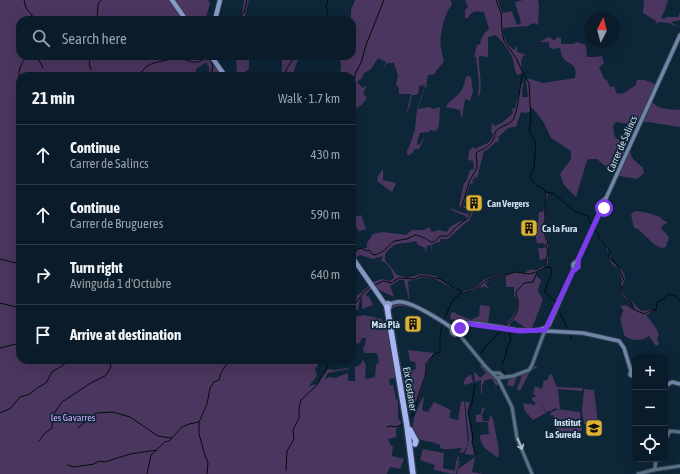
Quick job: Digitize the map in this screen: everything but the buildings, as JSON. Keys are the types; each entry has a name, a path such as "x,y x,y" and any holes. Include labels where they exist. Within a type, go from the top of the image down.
{"highway":[{"name":"Eix Costaner","path":"388,306 413,474"},
{"name":"Eix Costaner","path":"405,414 405,424 402,426 406,427 413,474"},
{"path":"405,414 411,433 416,442 415,444"}],"main road":[{"path":"172,0 183,16"},
{"path":"216,16 220,0"},
{"name":"Carrer de Salincs","path":"577,262 680,35"},
{"path":"214,60 222,72"},
{"path":"546,329 574,269 578,267 578,254"},
{"path":"356,263 388,306 401,302 424,311 456,331 468,323 523,331 546,329"},
{"path":"505,329 546,329 587,332 616,339 622,343 625,348 632,372"},
{"path":"668,385 672,383 680,385"}],"street":[{"path":"456,331 488,369 499,377 517,375 529,370 546,329"},
{"path":"499,377 516,417 517,438 532,474"},
{"path":"511,405 516,405"},
{"path":"668,435 670,431 680,432"},
{"path":"653,470 655,468 656,462"},
{"path":"638,474 680,466"}],"green space":[{"name":"les Gavarres","path":"0,0 208,0 210,4 206,16 16,16 16,60 216,60 224,72 209,72 207,62 196,69 196,72 16,72 16,364 318,364 315,369 317,376 309,386 317,384 328,369 349,369 328,373 325,378 326,379 329,377 335,378 348,373 348,381 355,381 355,367 361,364 363,359 366,366 366,379 375,377 376,365 379,362 377,353 364,353 363,348 366,338 362,338 360,343 356,344 356,317 363,315 382,319 383,322 389,320 397,371 394,369 396,378 389,379 390,385 393,385 396,399 398,401 398,418 401,422 396,429 396,437 388,439 391,446 393,446 392,456 404,459 400,469 390,467 387,474 0,474"},
{"path":"244,0 249,0 245,16 240,16 242,15"},
{"path":"355,0 451,0 452,5 444,20 441,39 441,49 444,62 435,74 428,75 426,85 429,86 425,87 418,109 429,107 433,109 440,107 439,126 436,131 431,130 429,132 420,133 417,142 418,145 426,134 419,149 415,149 410,155 407,155 407,151 415,129 417,110 425,85 419,86 417,95 412,95 406,114 411,94 399,94 399,88 396,85 398,76 394,63 387,63 382,71 386,62 378,58 371,69 363,74 363,77 357,82 363,88 367,85 363,94 367,97 365,101 356,108 356,72 340,72 341,64 340,60 356,60 356,16 351,16 351,10"},
{"path":"465,0 498,0 502,13 512,11 518,25 521,23 515,2 523,0 538,0 539,3 538,25 533,23 528,26 503,28 504,38 509,45 514,50 517,45 517,52 527,55 523,56 521,61 522,73 518,75 516,73 511,54 500,39 495,35 488,37 488,57 479,56 481,89 478,98 479,83 476,57 474,57 477,45 480,44 483,35 489,29 484,12 474,12 468,18 465,18 465,10 468,7"},
{"path":"644,0 668,0 661,18 678,17 680,12 680,20 671,22 680,28 669,23 659,22 657,24 656,21 643,13"},
{"path":"549,37 555,41 556,38 561,37 561,44 572,44 577,42 584,44 584,48 586,48 587,57 602,56 604,63 599,67 604,79 607,80 610,87 614,86 617,94 624,93 636,85 637,80 645,80 657,85 651,100 657,106 680,110 680,127 648,122 629,124 616,122 613,126 615,137 628,147 633,159 643,168 644,173 637,179 619,176 620,168 613,168 610,165 605,166 597,159 589,159 587,160 576,197 564,185 560,174 571,159 571,151 551,138 544,123 530,106 530,112 521,112 516,127 506,130 498,137 499,141 484,151 477,178 475,177 472,181 474,183 470,184 463,206 467,207 468,204 466,203 468,198 472,199 470,206 482,210 474,210 469,221 448,239 441,239 439,243 438,242 431,245 433,256 430,245 427,246 426,254 425,248 418,245 416,241 396,245 385,254 385,260 397,275 407,278 421,274 435,276 458,291 435,279 422,277 408,281 410,304 404,280 399,280 390,286 394,297 375,288 371,283 381,279 390,281 394,278 391,270 386,263 381,261 383,256 373,259 360,255 356,258 357,249 367,248 367,243 373,234 383,232 406,235 412,230 424,230 429,227 432,232 438,230 447,232 455,224 466,220 466,216 449,208 467,214 470,213 459,206 464,183 466,182 470,170 474,169 473,161 468,160 469,151 473,147 475,149 487,144 491,140 493,133 491,133 492,123 495,126 503,122 513,113 512,109 515,108 522,82 522,97 528,97 527,78 543,83 575,78 575,68 565,60 561,54 560,48 553,49 549,47 549,42 539,42"},
{"path":"236,60 249,60 249,69 245,72 237,72"},
{"path":"282,60 299,60 293,72 282,72"},
{"path":"467,76 471,77 473,91 470,101 465,99 462,118 460,110 446,107 461,91"},
{"path":"383,169 383,180 396,183 392,192 377,181 378,176"},
{"path":"545,192 548,194 545,209 546,219 543,227 548,242 548,262 536,276 541,280 538,291 543,300 532,328 527,329 514,320 510,323 510,326 507,327 507,323 516,312 518,301 514,295 514,287 506,287 506,276 490,280 485,283 489,289 484,286 482,288 481,286 473,292 468,291 463,294 463,292 474,289 485,279 515,272 524,273 529,270 538,270 545,265 546,259 542,259 540,261 538,248 545,248 545,244 537,244 534,225 538,223 539,212 543,212 546,203"},
{"path":"636,211 658,216 667,222 661,228 669,237 666,247 662,248 655,245 638,229 634,228 631,215"},
{"path":"361,215 366,229 359,231 356,226 356,217"},
{"path":"606,244 611,260 625,275 625,279 621,287 624,293 640,310 644,311 651,309 652,311 646,315 656,328 659,335 657,338 659,344 656,346 649,336 636,340 629,339 624,335 620,317 622,317 622,312 624,311 620,306 626,305 633,310 634,309 632,304 623,295 620,289 622,278 618,268 609,260"},
{"path":"370,285 372,288 365,295 369,297 373,305 362,309 362,297 360,299 358,310 356,310 356,296"},
{"path":"395,303 405,303 416,309 399,306 391,310 401,366 414,370 416,369 415,362 410,361 408,350 434,353 427,365 426,375 418,400 407,406 411,430 390,308"},
{"path":"480,305 489,306 490,308 488,324 478,322 478,320 477,323 458,327 455,326 457,322 454,321 454,324 452,324 454,319 451,320 450,316 452,312 456,313 456,315 457,314 471,320 479,316"},
{"path":"482,365 497,379 499,383 496,386 492,379 485,380 482,385 481,394 481,380 475,382 474,372 480,378 486,373 480,366"},
{"path":"533,365 538,367 530,371 520,391 517,389 522,375 517,377 513,387 507,385 509,377 522,374"},
{"path":"471,374 474,382 464,385 465,380"},
{"path":"550,374 552,375 557,387 583,388 582,391 558,389 560,409 557,409 580,412 582,430 567,440 558,435 553,415 550,416 551,412 557,410 556,408 546,412 538,398 546,413 533,420 525,411 523,404 536,404 531,398 536,396 533,394 535,386 541,389 543,386 543,381 547,380"},
{"path":"398,380 405,423 403,425 402,405"},
{"path":"584,389 594,390 598,424 584,424 582,411"},
{"path":"423,397 422,410 428,412 434,402 449,409 451,411 449,417 458,420 461,402 464,401 468,443 464,452 459,453 462,448 443,449 440,448 440,445 424,441 415,436 413,431 414,419"},
{"path":"465,401 470,403 468,411 474,455 465,454 469,440"},
{"path":"482,408 485,408 482,415 483,421 489,421 490,415 493,419 499,450 498,458 486,449 480,439 480,435 489,434 488,422 476,422 476,415 481,414"},
{"path":"423,449 444,453 443,468 455,471 457,457 459,457 456,474 433,470 435,465 420,460"},
{"path":"475,457 472,472 483,474 457,474 458,465 461,458 458,469"}],"waterway":[{"path":"24,0 26,8 32,16"},
{"path":"97,16 98,4 101,0"},
{"path":"240,16 244,13 247,0"},
{"path":"326,16 328,13 326,6 328,0"},
{"path":"356,72 361,63 366,45 384,0"},
{"path":"375,285 383,281 391,283 399,278 414,279 424,276 440,279 460,290 462,294 468,291 473,291 487,280 516,272 530,274 545,267 548,250 546,246 548,242 542,226 545,220 546,193 545,190 534,184 530,177 534,167 536,143 529,131 531,122 529,83 516,58 504,41 501,13 496,0"},
{"path":"20,72 24,60"},
{"path":"39,60 43,68"},
{"path":"90,60 89,64 91,70"},
{"path":"141,72 152,64 170,60"},
{"path":"186,60 195,62 202,60"},
{"path":"210,60 213,65 212,72"},
{"path":"286,72 292,60"},
{"path":"356,251 361,248 366,251 369,250 373,255 385,250 394,241 407,239 415,235 433,242 440,236 448,236 456,227 468,218 471,212 462,206 469,182 477,168 476,153 486,148 490,144 494,139 495,132 497,130 512,121 517,106 522,75"},
{"path":"546,192 553,193 576,212 588,216 591,224"},
{"path":"594,229 599,235 598,237 610,250 608,258 616,263 624,279 620,283 621,290 635,310 644,314 651,310 656,310 657,302 664,299 668,294 675,296 680,301"},
{"path":"0,259 16,263"},
{"path":"545,268 550,267 552,272 545,292 555,301 556,305"},
{"path":"505,326 513,319 518,310 516,292 524,283 533,282 537,272"},
{"path":"356,303 363,293 370,287"},
{"path":"444,320 452,301 461,293"},
{"path":"0,303 16,307"},
{"path":"560,313 568,329"},
{"path":"410,418 414,411 424,381 426,364 434,354 440,352 440,335 443,323"},
{"path":"480,354 501,330"},
{"path":"507,348 511,340 509,331"},
{"path":"569,333 572,340"},
{"path":"0,348 16,344"},
{"path":"506,353 507,349"},
{"path":"502,365 506,354"},
{"path":"0,413 11,408 20,397 30,394 46,383 52,372 65,364"},
{"path":"39,441 44,434 52,428 53,415 62,402 89,384 105,376 111,367 110,364"},
{"path":"207,474 208,463 199,434 199,422 207,404 210,388 214,382 219,380 227,364"},
{"path":"286,470 287,451 294,439 293,430 299,418 299,407 301,400 317,385 329,364"},
{"path":"503,369 505,375"},
{"path":"475,384 472,403 468,411 473,436 472,443 476,454"},
{"path":"78,428 96,413 113,412 130,417 158,436 171,438"},
{"path":"147,474 151,455 165,442 169,441 182,427 199,422"},
{"path":"387,427 402,425"},
{"path":"68,465 74,467 94,464 99,461 105,462 130,454 157,450"}],"place":[{"name":"Can Vergers","path":"474,203"},
{"name":"Ca la Fura","path":"529,228"},
{"name":"Mas Plà","path":"413,324"},
{"name":"Institut La Sureda","path":"594,428"}],"route":[{"path":"460,328 469,324 520,331 545,330 573,271 579,265 578,260 600,212 604,208"}]}
